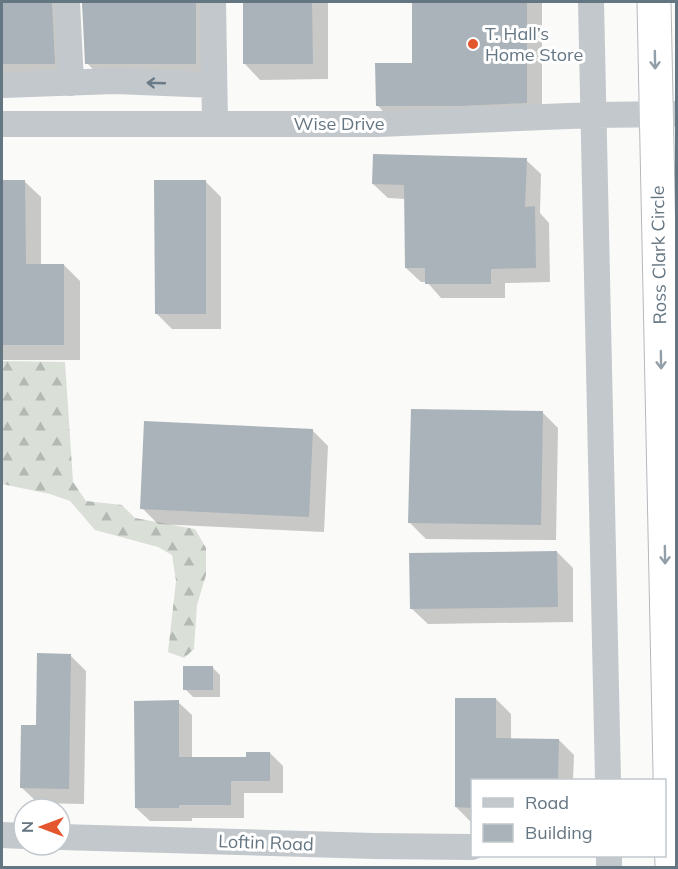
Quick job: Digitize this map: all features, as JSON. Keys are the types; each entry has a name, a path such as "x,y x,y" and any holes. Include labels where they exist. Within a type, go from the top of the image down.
{"highway":[{"name":"Ross Clark Circle","path":"654,2 666,114 671,856"}],"street":[{"path":"67,2 70,83"},
{"path":"213,2 215,124"},
{"path":"591,2 608,779"},
{"path":"2,85 115,81 214,85"},
{"name":"Wise Drive","path":"2,124 379,124 666,114"},
{"name":"Loftin Road","path":"72,838 446,857 471,847"}],"green space":[{"path":"2,361 65,362 73,482 86,501 122,505 135,518 195,529 206,548 206,575 197,605 194,649 184,658 168,652 176,581 172,555 158,547 95,530 70,501 50,494 2,484"}],"building":[{"path":"2,2 52,2 55,64 2,64"},
{"path":"82,2 196,2 196,64 85,64"},
{"path":"243,2 312,2 313,64 243,64"},
{"path":"412,2 527,2 527,103 376,106 375,63 412,63"},
{"path":"373,154 527,158 525,207 535,206 536,268 491,269 491,284 425,284 425,268 405,268 404,185 372,184"},
{"path":"2,180 25,180 26,264 64,264 64,345 2,345"},
{"path":"154,180 206,180 206,314 155,314"},
{"path":"411,409 543,411 541,525 408,523"},
{"path":"144,421 313,429 309,517 140,509"},
{"path":"557,551 558,607 410,609 409,553"},
{"path":"37,653 71,654 69,789 20,788 21,725 36,725"},
{"path":"183,666 213,666 213,690 183,690"},
{"path":"455,698 496,698 496,738 559,739 558,779 471,779 471,808 455,807"},
{"path":"179,700 179,757 246,757 246,752 270,752 270,781 231,781 231,805 135,808 134,701"}],"place":[{"name":"T. Hall’s Home Store","path":"473,44"}]}
